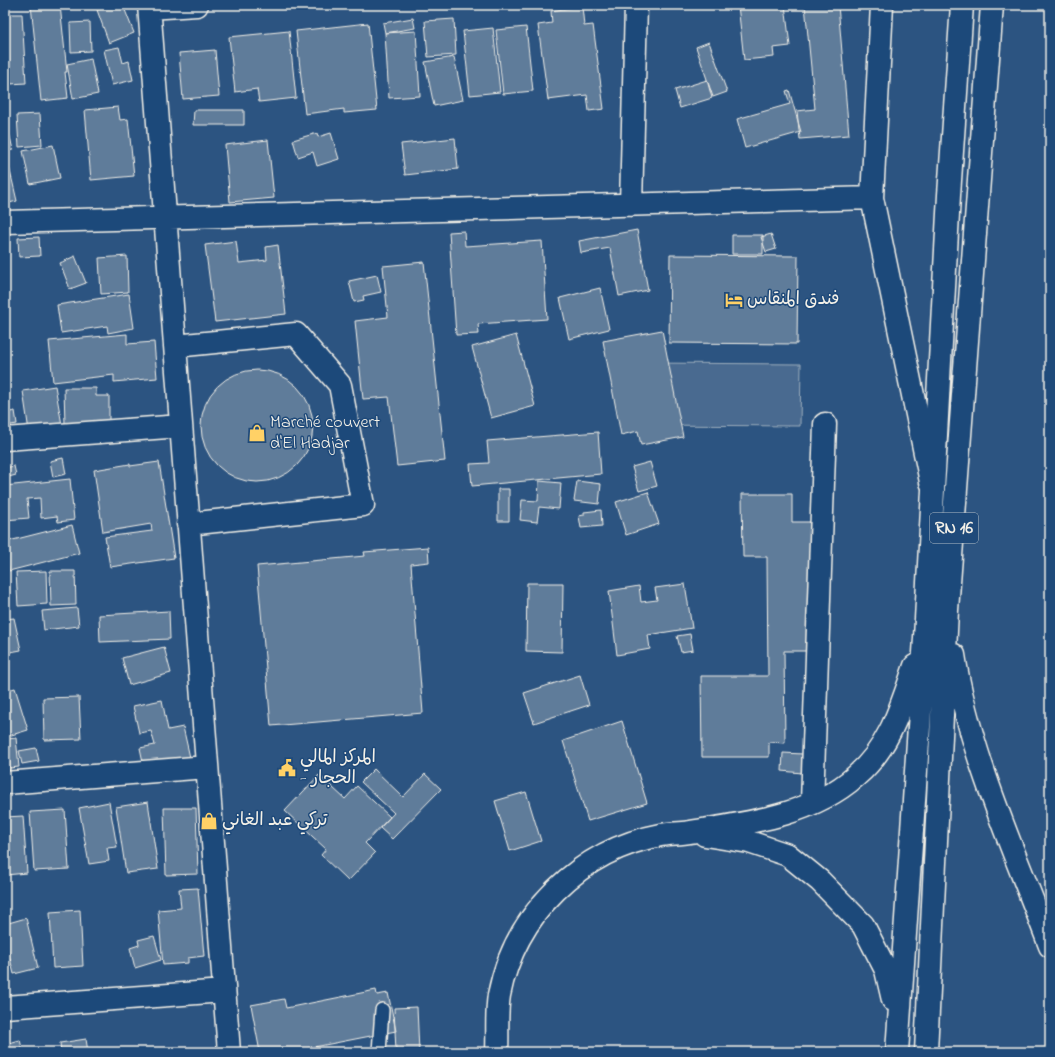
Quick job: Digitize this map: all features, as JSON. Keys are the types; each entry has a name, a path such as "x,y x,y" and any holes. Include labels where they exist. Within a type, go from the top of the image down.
{"main road":[{"path":"197,5 149,7 229,1052"},
{"path":"631,204 636,5"},
{"path":"882,5 872,198 934,492"},
{"name":"RN 16","path":"897,1052 925,638 949,195 962,5"},
{"name":"RN 16","path":"926,1052 948,610 992,5"},
{"path":"5,222 872,198"},
{"path":"175,346 296,334 340,385 363,505 188,524"},
{"path":"812,804 825,424"},
{"path":"5,439 181,426"},
{"path":"948,610 958,680 979,754 1050,946"},
{"path":"497,1051 498,1009 506,970 516,944 529,921 565,880 586,864 610,851 635,841 786,814 828,797 857,775 884,745 896,721 925,638"},
{"path":"5,783 207,767"},
{"path":"688,832 749,842 788,855 820,881 863,926 886,970 899,1022"},
{"path":"5,1007 224,991"}],"lane":[{"path":"380,1052 382,1010"}],"shaded area":[{"path":"647,363 801,364 800,426 646,425"}],"building":[{"path":"31,5 60,5 67,72 65,72 68,98 41,101"},
{"path":"110,5 123,5 134,33 109,43 97,10"},
{"path":"738,5 785,5 790,46 773,48 774,57 744,60"},
{"path":"805,5 838,5 849,135 800,139 797,111 815,109"},
{"path":"582,6 584,26 593,25 604,109 589,111 587,95 548,100 538,25 552,23 551,11"},
{"path":"7,14 22,14 26,83 10,84"},
{"path":"413,18 415,28 385,33 383,23"},
{"path":"454,19 456,55 428,57 425,21"},
{"path":"90,22 91,51 71,52 70,23"},
{"path":"368,23 377,110 344,113 344,109 305,114 296,31"},
{"path":"526,27 533,91 503,94 496,30"},
{"path":"493,28 500,92 470,95 463,31"},
{"path":"289,31 296,98 259,102 257,89 235,92 229,37"},
{"path":"416,31 420,96 389,98 385,33"},
{"path":"709,42 727,92 713,97 696,47"},
{"path":"5,47 11,84 5,85"},
{"path":"119,47 123,63 129,61 133,80 112,85 104,50"},
{"path":"215,50 219,96 183,99 179,53"},
{"path":"454,57 463,100 434,106 425,62"},
{"path":"91,59 98,94 73,99 67,64"},
{"path":"707,80 712,98 680,108 675,90"},
{"path":"789,90 801,132 745,148 737,119 790,104 786,91"},
{"path":"118,107 120,120 128,119 134,176 91,180 85,110"},
{"path":"194,110 244,110 244,125 193,125"},
{"path":"40,114 42,145 19,147 17,115"},
{"path":"5,115 13,150 5,151"},
{"path":"317,133 318,137 331,133 339,159 317,166 313,152 298,157 293,140"},
{"path":"455,138 458,169 405,175 401,144"},
{"path":"268,140 274,198 230,202 225,145"},
{"path":"53,145 60,178 30,184 23,151"},
{"path":"7,158 17,201 5,204 5,159"},
{"path":"637,230 648,290 619,296 610,248 581,253 579,241"},
{"path":"464,231 465,246 542,241 547,319 478,324 479,334 456,335 449,232"},
{"path":"771,234 776,249 766,252 761,237"},
{"path":"732,235 763,235 763,254 732,254"},
{"path":"39,237 40,256 19,257 18,238"},
{"path":"236,241 239,263 267,260 266,247 278,245 286,314 215,322 205,245"},
{"name":"فندق المنقاس","path":"670,255 798,256 797,344 669,343"},
{"path":"75,256 86,283 70,289 60,263"},
{"path":"127,256 128,292 101,294 99,258"},
{"path":"424,262 445,461 397,466 389,397 363,399 355,321 388,317 383,266"},
{"path":"377,275 381,292 363,296 364,300 354,302 349,281"},
{"path":"600,288 609,329 569,339 560,298"},
{"path":"129,294 134,328 108,333 107,326 61,333 57,305"},
{"path":"662,330 683,437 641,445 638,431 621,435 603,341"},
{"path":"127,334 127,344 154,342 157,378 114,382 114,375 53,382 49,341"},
{"path":"516,335 535,406 491,418 472,347"},
{"name":"Marché couvert d'El Hadjar","path":"257,370 278,375 288,380 296,387 303,395 308,405 313,426 308,447 303,457 296,465 288,472 278,477 257,482 236,477 226,472 218,465 211,457 206,447 201,426 206,405 211,395 218,387 226,380 236,375"},
{"path":"55,386 62,425 29,431 23,391"},
{"path":"64,388 96,388 96,396 109,396 109,424 65,424"},
{"path":"15,411 17,424 5,426 5,413"},
{"path":"598,432 601,474 472,486 470,464 489,463 487,441"},
{"path":"63,458 66,474 53,477 50,461"},
{"path":"159,462 174,558 110,567 105,537 152,531 151,524 103,532 94,470 130,464 130,466"},
{"path":"650,462 657,486 639,491 632,467"},
{"path":"14,466 16,475 5,478 5,468"},
{"path":"70,479 74,520 58,522 57,516 41,518 40,498 27,499 29,518 5,520 5,486"},
{"path":"539,481 561,483 559,509 539,507 537,522 520,520 522,500 538,501"},
{"path":"577,481 601,484 599,504 574,501"},
{"path":"498,489 509,489 509,521 498,521"},
{"path":"648,492 659,524 626,535 616,502"},
{"path":"742,494 792,494 792,522 816,522 817,651 784,651 785,743 769,742 769,757 702,757 701,676 768,676 767,557 743,557"},
{"path":"601,510 602,526 581,528 579,516 584,515 584,512"},
{"path":"72,525 79,553 9,571 5,554 5,542"},
{"path":"428,547 429,562 411,564 423,713 271,726 257,566 365,556 364,552"},
{"path":"46,571 47,604 18,606 16,572"},
{"path":"50,571 75,571 76,605 51,606"},
{"path":"527,583 563,583 562,652 526,651"},
{"path":"685,584 692,628 648,635 650,649 617,655 609,591 639,586 641,602 657,600 655,588"},
{"path":"77,608 79,626 44,630 42,611"},
{"path":"169,611 170,639 100,642 99,615"},
{"path":"14,618 21,650 5,653 5,619"},
{"path":"690,634 693,650 681,652 677,636"},
{"path":"164,647 171,673 129,685 122,658"},
{"path":"580,675 589,705 534,723 524,693"},
{"path":"15,688 28,730 5,737 5,691"},
{"path":"79,697 81,739 44,740 43,698"},
{"path":"162,700 168,730 183,727 191,762 145,771 140,748 155,745 151,731 139,733 133,706"},
{"path":"622,721 647,803 588,821 563,741"},
{"path":"16,738 19,767 10,768 8,739"},
{"path":"36,748 39,761 22,764 19,751"},
{"path":"5,750 10,773 5,774"},
{"path":"783,753 803,754 802,773 782,771"},
{"path":"374,769 403,797 425,774 441,789 392,839 380,828 394,813 361,782"},
{"path":"319,775 345,799 357,786 390,817 365,843 375,853 348,881 321,855 326,849 285,811"},
{"path":"526,792 541,841 510,851 495,801"},
{"path":"109,802 117,847 107,848 109,861 89,864 79,808"},
{"path":"148,802 158,869 126,873 116,807"},
{"path":"164,808 196,808 198,874 166,875"},
{"path":"65,810 69,869 34,871 30,812"},
{"path":"23,816 27,873 5,875 5,817"},
{"path":"198,888 204,956 188,958 188,963 163,965 158,910 181,908 179,889"},
{"path":"80,910 83,966 53,968 50,912"},
{"path":"26,918 38,968 14,974 5,939 5,924"},
{"path":"154,936 161,960 135,968 130,948 139,945 138,940"},
{"path":"376,990 377,995 388,993 396,1031 289,1052 260,1052 251,1005 284,999 286,1008"},
{"path":"417,1007 419,1052 396,1052 394,1008"},
{"path":"86,1039 88,1052 61,1052 60,1043"},
{"path":"20,1040 23,1052 5,1052 5,1044"},
{"path":"192,1049 193,1052 153,1052"}],"place":[{"name":"فندق المنقاس","path":"734,300"},
{"name":"Marché couvert d'El Hadjar","path":"257,433"},
{"name":"المركز المالي - الحجار","path":"287,768"},
{"name":"تركي عبد الغاني","path":"209,821"}]}
